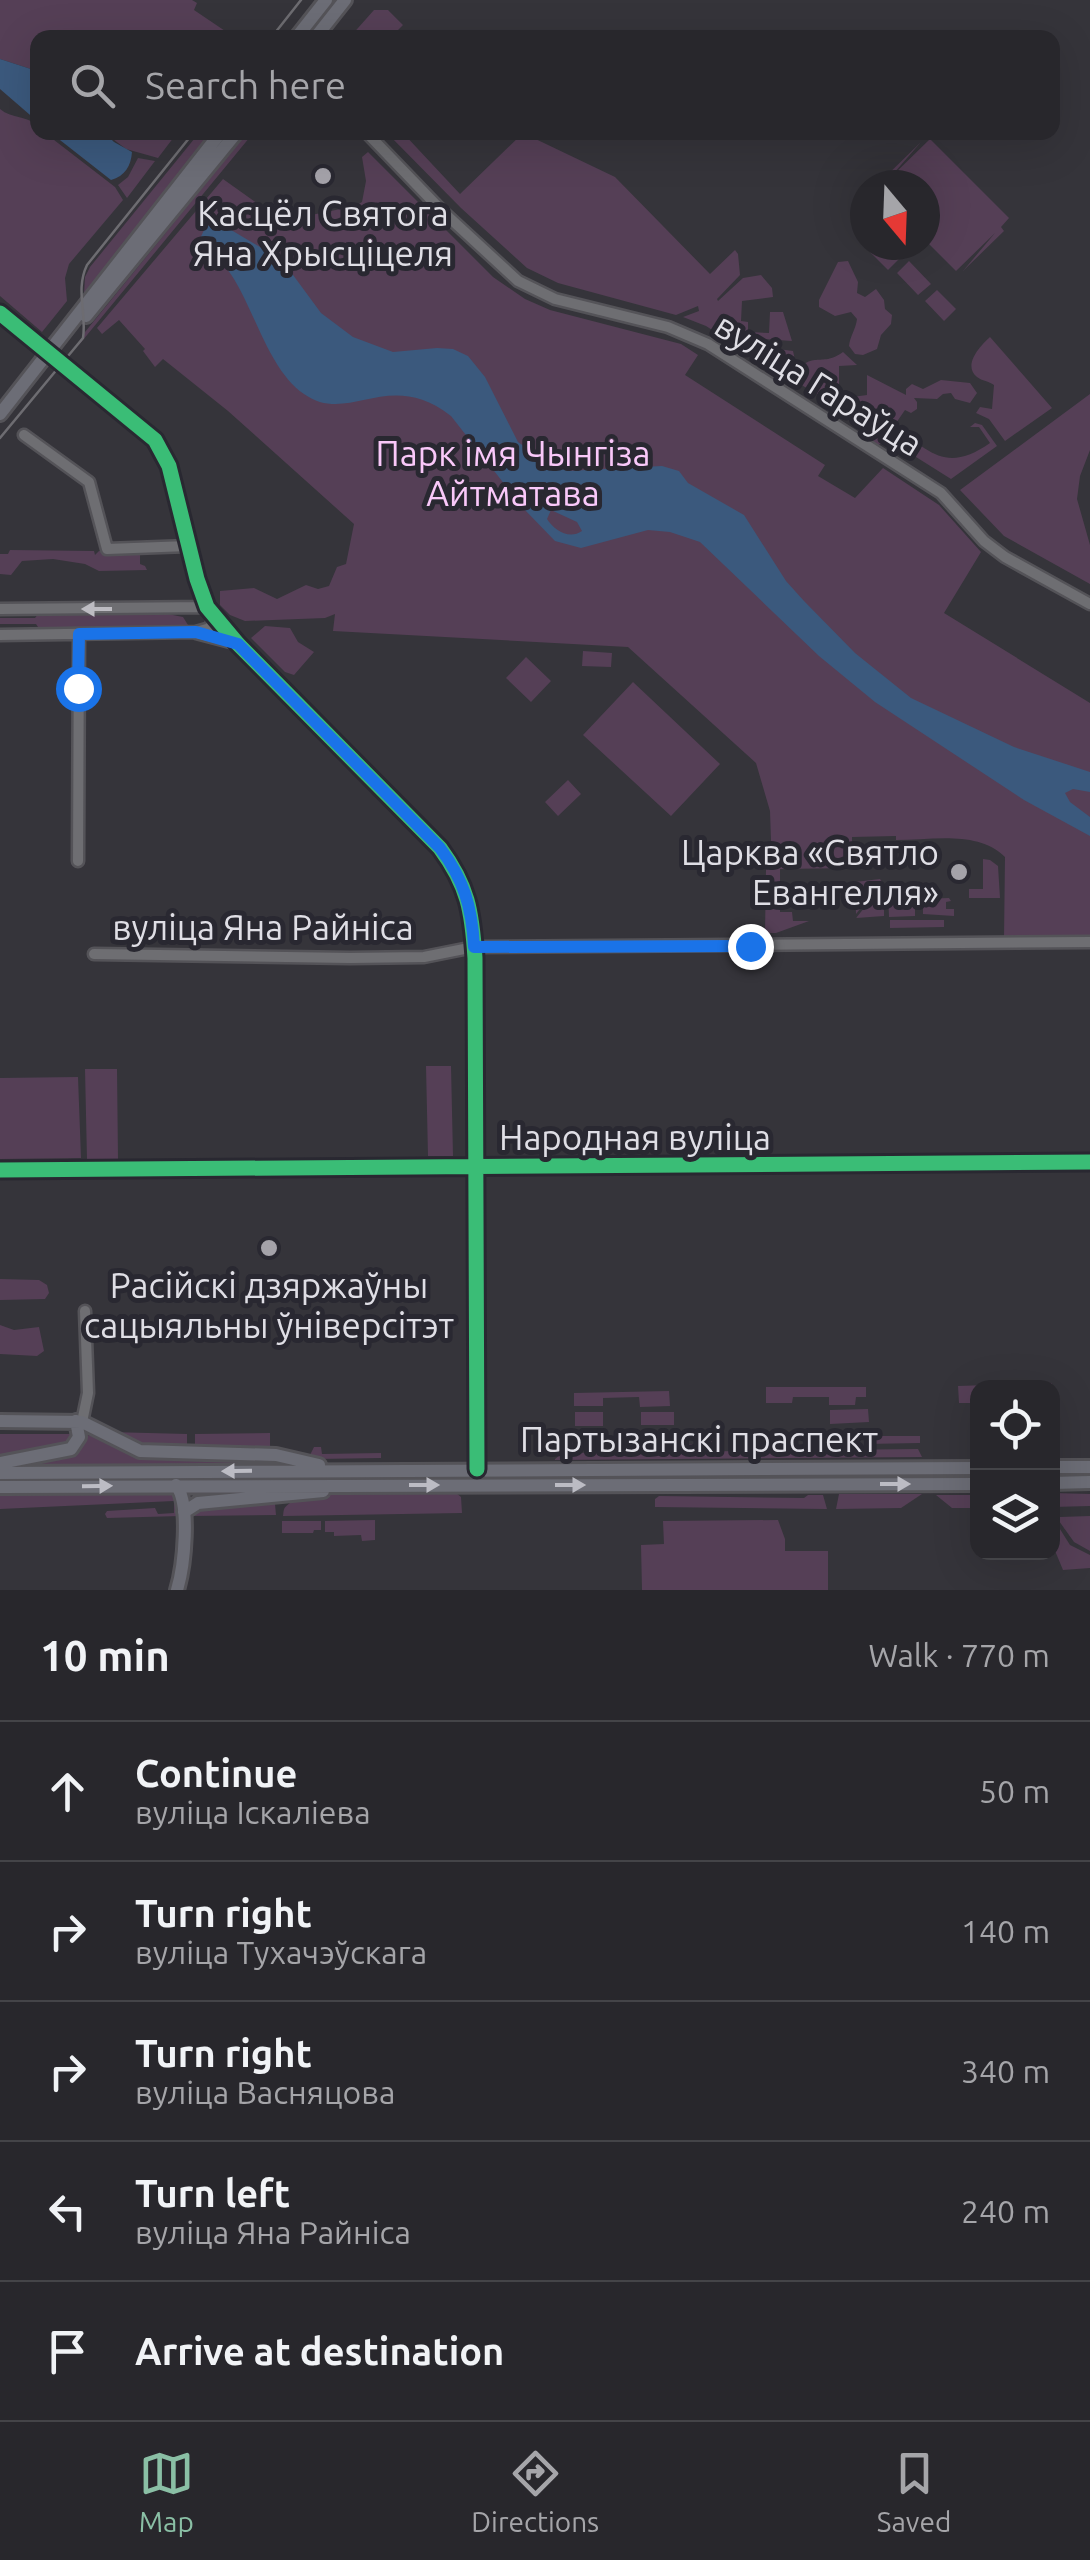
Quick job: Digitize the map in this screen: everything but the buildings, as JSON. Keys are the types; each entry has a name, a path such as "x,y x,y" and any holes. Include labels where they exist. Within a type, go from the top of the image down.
{"main road":[{"path":"302,30 326,0"},
{"path":"321,30 345,0"},
{"path":"0,414 215,140"},
{"path":"48,353 80,322 230,140"},
{"path":"0,1421 79,1422 140,1452 276,1455 334,1470"},
{"path":"0,1463 71,1449 79,1437 79,1422"},
{"path":"1060,1467 1090,1467"},
{"name":"Партызанскі праспект","path":"0,1473 970,1468"},
{"path":"472,1485 478,1469"},
{"path":"1060,1483 1090,1482"},
{"name":"Партызанскі праспект","path":"0,1487 970,1484"},
{"path":"184,1512 198,1503 297,1495 345,1485"},
{"path":"176,1486 182,1493 184,1512 182,1568 177,1590"}],"street":[{"name":"вуліца Гараўца","path":"374,140 441,210 518,280 555,299 668,327 708,344 941,493 984,541 1004,557 1090,604"},
{"path":"0,313 155,440 169,466 188,546 214,622 210,628 196,632 0,635"},
{"path":"24,435 89,482 108,549 188,546"},
{"path":"0,609 210,611 440,848 465,888 472,910 474,947 478,1469"},
{"path":"196,632 238,644"},
{"path":"78,861 79,634"},
{"name":"вуліца Яна Райніса","path":"94,954 350,958 424,957 474,947 1090,942"},
{"name":"Народная вуліца","path":"0,1170 1090,1162"},
{"path":"79,1422 88,1393 85,1312"}],"green space":[{"path":"0,0 192,0 197,3 194,10 224,30 30,30 30,69 0,59"},
{"path":"374,10 388,10 403,25 398,30 356,30"},
{"path":"0,109 30,121 30,140 54,140 115,187 123,200 69,264 65,278 67,301 42,332 0,296"},
{"path":"114,140 172,140 158,158 126,149"},
{"path":"193,140 207,140 84,294 90,267"},
{"path":"241,140 248,140 78,346 85,332"},
{"path":"394,140 410,140 460,194 516,140 538,140 615,177 710,274 735,250 740,275 718,301 743,278 761,275 772,288 773,297 742,301 741,321 748,322 748,332 769,333 770,312 783,312 792,341 764,339 763,347 793,351 795,360 785,374 779,373 706,326 683,317 699,311 698,306 676,315 558,283 527,268"},
{"path":"929,140 1009,218 1001,227 1004,231 963,271 995,233 956,271 940,255 940,170 898,170"},
{"name":"Парк імя Чынгіза Айтматава","path":"368,152 493,277 525,299 550,310 681,344 698,355 685,375 825,465 818,476 855,498 883,468 939,505 981,552 944,613 1090,703 1090,938 1004,939 1005,857 982,843 968,840 896,840 896,836 852,837 852,868 780,869 780,912 792,912 793,921 809,921 765,933 766,869 772,869 770,811 756,763 628,647 333,631 335,614 325,618 245,621 230,615 220,605 220,591 254,588 277,599 306,585 318,589 329,586 337,567 346,564 354,524 228,411 163,359 155,367 145,349 119,320 102,334 97,328 223,179 282,221 362,202 366,181 362,157"},
{"path":"138,158 155,161 127,198 118,185 128,177"},
{"path":"878,260 898,260 888,270"},
{"path":"848,261 858,282 857,293 865,297 876,289 892,315 877,349 863,355 855,354 849,346 857,319 851,312 835,316 819,307 838,262"},
{"path":"909,261 931,284 918,295 897,273"},
{"path":"937,290 956,309 944,321 925,301"},
{"path":"990,337 1052,408 1005,441 989,419 976,413 980,407 992,409 994,385 977,377 971,367 974,356"},
{"path":"843,352 857,365 839,366 839,390 830,389 824,398 791,379 805,364"},
{"path":"867,375 906,395 912,384 923,389 941,380 970,383 977,393 970,403 955,399 951,393 937,399 914,398 917,409 911,413 905,410 894,426 929,451 950,458 962,457 990,443 979,427 970,427 975,423 982,425 997,446 951,479 889,440 878,445 849,415 855,405 845,398 867,395"},
{"path":"1090,394 1090,450 1077,499 1090,545 1090,584 1004,536 960,490"},
{"path":"10,550 94,551 95,555 99,551 146,550 140,554 140,564 147,570 99,571 85,564 53,559 22,561 11,575 0,574 0,554"},
{"path":"158,612 183,617 188,625 40,630 36,624 0,624 0,618 35,618 39,613"},
{"path":"265,626 290,628 298,642 314,652 294,675 285,672 251,638"},
{"path":"583,651 612,653 611,667 582,666"},
{"path":"526,657 551,681 531,702 506,678"},
{"path":"633,682 720,764 671,816 583,735"},
{"path":"568,780 581,794 558,816 545,802"},
{"path":"983,859 998,866 1000,898 969,898 969,889 983,889"},
{"path":"855,882 882,882 856,914"},
{"path":"878,891 884,891 884,916 856,918"},
{"path":"888,891 910,893 910,899 915,899 915,916 889,917"},
{"path":"949,898 946,909 954,909 954,916 923,914 923,899"},
{"path":"890,920 944,920 944,927 890,928"},
{"path":"426,1066 451,1066 453,1156 428,1156"},
{"path":"85,1069 117,1069 118,1159 87,1160"},
{"path":"78,1077 81,1158 0,1159 0,1078"},
{"path":"0,1279 39,1280 47,1285 49,1293 45,1299 0,1300"},
{"path":"0,1325 14,1330 39,1327 44,1351 37,1356 0,1354"},
{"path":"958,1386 970,1386 970,1403 959,1403"},
{"path":"766,1387 866,1387 866,1397 856,1397 855,1405 829,1405 829,1397 793,1397 792,1403 766,1403"},
{"path":"669,1391 670,1406 640,1407 639,1397 603,1398 603,1406 574,1406 574,1393"},
{"path":"868,1409 869,1422 830,1424 830,1410"},
{"path":"575,1412 603,1412 603,1426 575,1426"},
{"path":"641,1412 674,1412 674,1425 641,1425"},
{"path":"109,1432 187,1434 187,1452 140,1448"},
{"path":"270,1433 270,1451 195,1452 195,1434"},
{"path":"0,1434 74,1434 71,1444 0,1457"},
{"path":"85,1435 98,1436 152,1459 273,1462 278,1467 18,1466 72,1455 79,1450"},
{"path":"605,1436 610,1443 625,1444 628,1437 681,1437 684,1444 704,1444 705,1437 721,1438 721,1446 569,1447 578,1438 602,1443"},
{"path":"866,1436 920,1436 920,1443 866,1444"},
{"path":"314,1447 321,1447 322,1454 381,1453 381,1458 317,1459 309,1457"},
{"path":"918,1449 922,1457 554,1460 562,1453"},
{"path":"0,1493 179,1493 181,1516 107,1518 105,1514 155,1508 158,1514 174,1513 174,1501 0,1509"},
{"path":"456,1493 461,1497 462,1513 283,1516 290,1503 322,1495"},
{"path":"1060,1493 1090,1494 1090,1506 1060,1507"},
{"path":"839,1494 922,1494 901,1508 836,1509"},
{"path":"823,1495 827,1509 655,1507 659,1496"},
{"path":"936,1495 970,1495 970,1508 952,1508"},
{"path":"265,1501 275,1504 276,1515 189,1516 196,1508 259,1505"},
{"path":"1090,1516 1090,1551 1074,1542 1060,1517"},
{"path":"375,1520 375,1540 362,1541 361,1535 334,1536 334,1532 325,1532 325,1521"},
{"path":"778,1520 785,1551 828,1551 828,1590 642,1590 641,1545 664,1544 663,1521"},
{"path":"282,1521 321,1521 321,1530 282,1533"},
{"path":"1060,1529 1070,1545 1090,1555 1090,1568 1063,1570 1059,1560"}],"water":[{"path":"0,59 30,69 30,115 0,89"},
{"path":"60,140 112,140 132,152 124,173 111,180"},
{"path":"216,221 282,260 321,313 353,337 393,352 437,348 453,349 468,356 485,377 518,442 550,465 568,471 662,466 679,471 688,483 744,515 786,581 804,601 855,653 911,698 1014,747 1090,772 1090,792 1073,789 1065,793 1070,802 1090,817 1090,836 1024,800 875,702 819,656 700,542 648,530 581,548 555,541 524,509 451,416 428,402 389,396 337,404 304,394 287,379 274,359 229,271 215,255 197,245 205,228","holes":["551,510 577,522 582,531 567,534 547,519"]}],"tram line":[{"path":"277,30 301,0"},
{"path":"0,438 83,338 82,283 87,265 188,140"}],"cycle path":[{"path":"0,313 155,440 169,466 207,607 238,644 440,848 463,887 475,958 477,1469"},
{"path":"0,1170 1090,1162"}],"place":[{"name":"Касцёл Святога Яна Хрысціцеля","path":"323,176"},
{"name":"Царква «Святло Евангелля»","path":"959,872"},
{"name":"Расійскі дзяржаўны сацыяльны ўніверсітэт","path":"269,1248"}],"route":[{"path":"78,688 79,634 196,632 238,644 440,848 465,888 472,910 474,947 750,946"}]}
